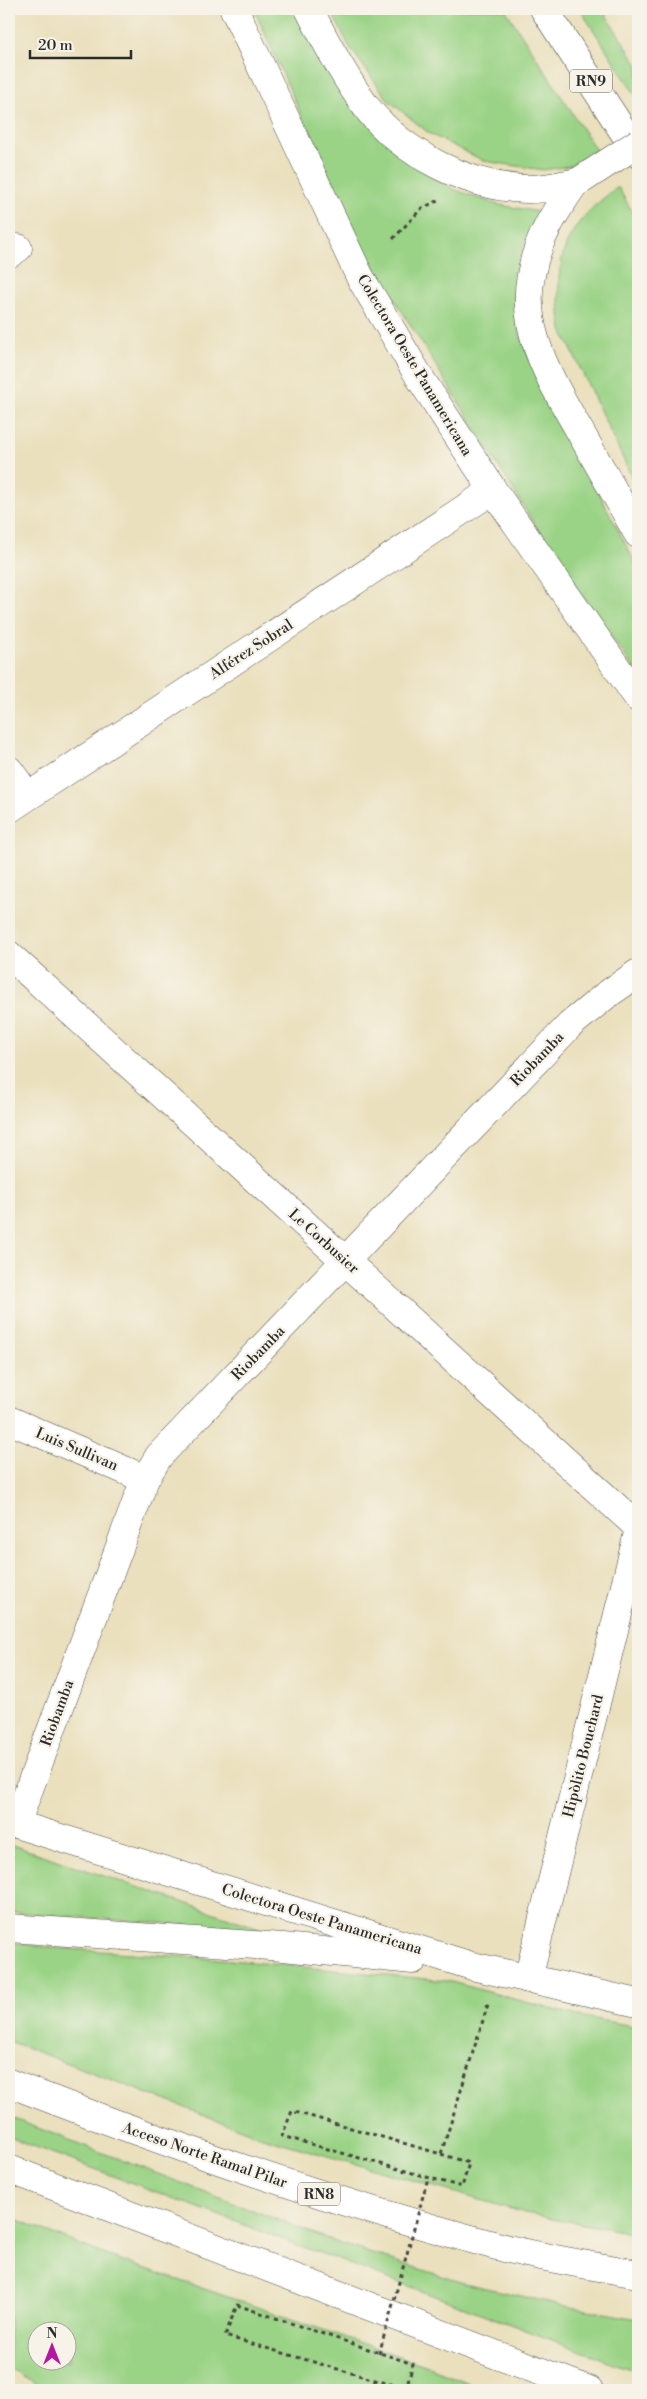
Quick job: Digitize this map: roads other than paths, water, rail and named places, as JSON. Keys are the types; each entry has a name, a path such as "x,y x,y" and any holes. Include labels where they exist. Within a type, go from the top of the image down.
{"main road":[{"name":"Colectora Oeste Panamericana","path":"234,9 360,277 420,378 493,490 638,698"},
{"path":"309,9 349,82 368,109 392,133 422,156 457,175 495,185 527,189 578,181"},
{"name":"RN9","path":"544,9 638,154"},
{"path":"638,143 578,181 548,222 536,251 530,276 530,308 535,338 546,368 638,534"},
{"name":"Alférez Sobral","path":"18,802 493,490"},
{"path":"9,770 18,802"},
{"name":"Le Corbusier","path":"9,955 638,1527"},
{"name":"Riobamba","path":"12,1823 145,1478 159,1456 346,1261 446,1152 570,1025 638,973"},
{"name":"Luis Sullivan","path":"9,1420 145,1478"},
{"name":"Hipòlito Bouchard","path":"528,1979 638,1533"},
{"name":"Colectora Oeste Panamericana","path":"12,1823 485,1969 638,2003"},
{"path":"9,1928 283,1947 485,1969"},
{"name":"Acceso Norte Ramal Pilar","path":"9,2083 130,2130 310,2191 495,2246 638,2274"},
{"path":"9,2169 589,2390"}]}
